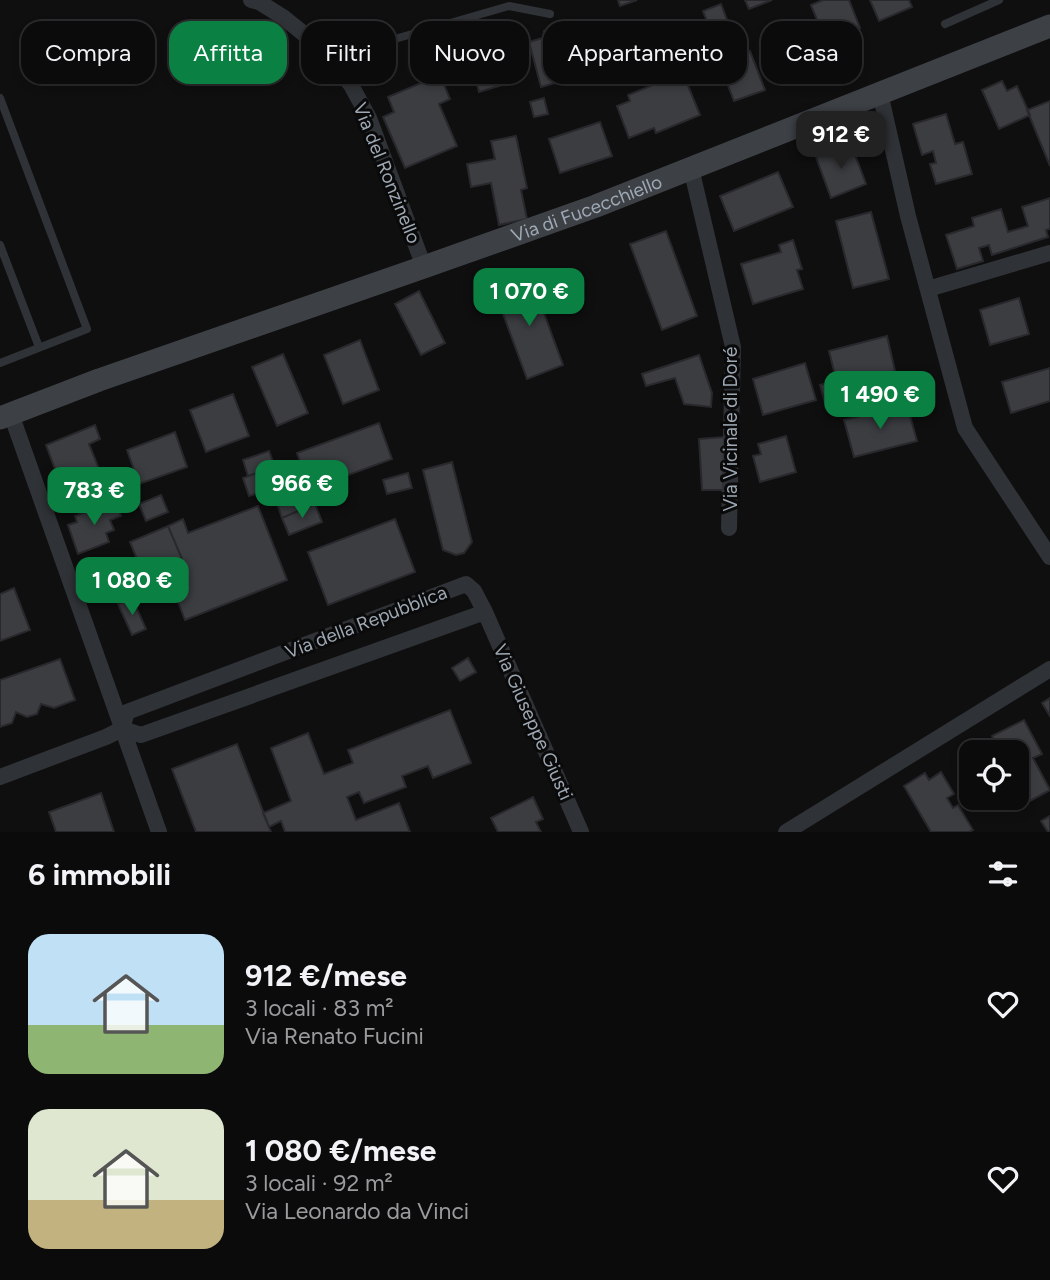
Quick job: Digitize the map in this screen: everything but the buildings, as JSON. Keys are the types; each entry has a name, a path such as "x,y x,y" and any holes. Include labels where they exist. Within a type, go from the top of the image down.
{"main road":[{"name":"Via di Fucecchiello","path":"5,416 99,380 596,206 1050,26"}],"street":[{"name":"Via del Ronzinello","path":"251,0 283,17 301,32"},
{"name":"Via del Ronzinello","path":"350,84 369,118 424,267"},
{"path":"880,93 908,216 965,428 1050,557"},
{"name":"Via Vicinale di Doré","path":"691,168 733,347 729,528"},
{"path":"928,289 1050,253"},
{"path":"5,416 159,832"},
{"name":"Via della Repubblica","path":"466,584 474,591 485,612 141,735 122,729 127,712 466,584"},
{"name":"Via Giuseppe Giusti","path":"485,612 581,832"},
{"path":"786,832 1050,669"},
{"path":"0,777 122,729"}],"lane":[{"path":"944,24 999,0"},
{"path":"396,39 509,6 550,14"},
{"path":"0,98 88,329 0,363"},
{"path":"0,245 39,347"}]}
